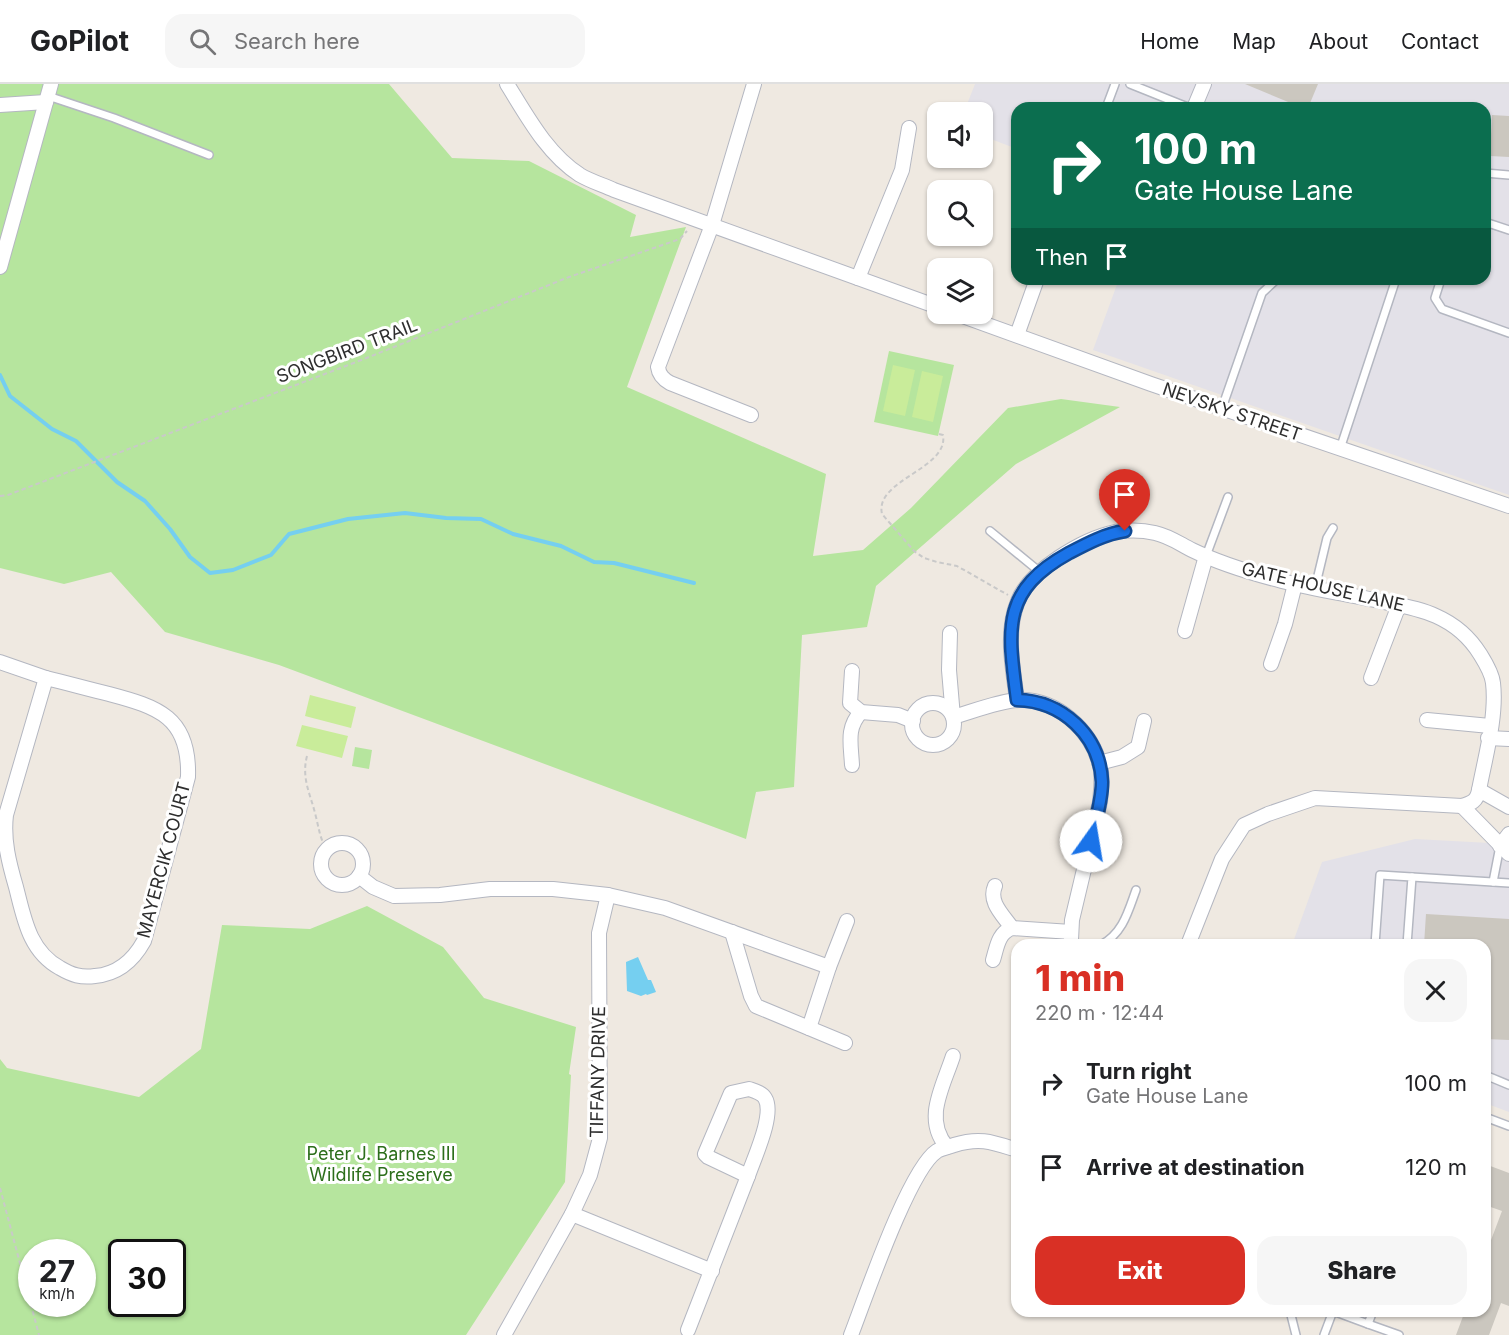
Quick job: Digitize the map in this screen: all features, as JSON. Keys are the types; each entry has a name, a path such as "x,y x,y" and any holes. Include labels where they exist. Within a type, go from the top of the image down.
{"street":[{"path":"507,84 534,127 557,154 579,174 614,190 927,303"},
{"path":"751,415 675,386 662,378 658,372 712,225 754,84"},
{"path":"1194,102 1201,85"},
{"path":"0,105 49,94 0,267"},
{"path":"858,278 902,170 909,128"},
{"path":"1017,335 1035,285"},
{"name":"NEVSKY STREET","path":"986,324 1509,506"},
{"name":"GATE HOUSE LANE","path":"1017,700 1011,651 1013,620 1018,600 1030,580 1053,561 1106,535 1125,531 1155,533 1242,570 1295,584 1421,610 1446,621 1464,635 1479,652 1493,682 1493,705 1479,790"},
{"path":"1185,631 1206,555"},
{"path":"1271,664 1285,624 1295,584"},
{"path":"1371,678 1399,605"},
{"path":"950,633 954,730 939,744 932,745 915,734 913,721 919,709 931,703 944,706 953,717"},
{"name":"MAYERCIK COURT","path":"0,662 46,678 142,703 159,711 171,721 186,746 188,777 144,941 136,956 109,975 80,978 50,963 39,951 26,925 8,857 4,830 6,815 46,678"},
{"path":"852,671 850,703 861,712 898,715 913,721"},
{"path":"953,717 1017,700 1043,704 1074,721 1094,749 1099,763 1102,783 1100,802 1072,920 1072,938 1012,928 1001,935 993,960"},
{"path":"852,765 852,721 861,712"},
{"path":"1427,720 1489,732 1509,740"},
{"path":"1099,763 1122,757 1138,747 1144,721"},
{"path":"1190,939 1222,859 1244,825 1268,814 1315,798 1462,806 1472,803 1478,797 1479,790 1509,807"},
{"path":"1462,806 1504,850 1509,834"},
{"path":"339,843 353,846 362,856 363,863 359,876 354,881 341,885 328,880 324,875 321,862 327,849 339,843"},
{"path":"359,876 373,887 394,896 440,895 490,889 553,889 608,895 665,908 829,967"},
{"path":"995,886 992,892 996,907 1012,928"},
{"name":"TIFFANY DRIVE","path":"504,1335 572,1214 590,1175 600,1138 598,933 608,895"},
{"path":"809,1028 847,921"},
{"path":"732,932 756,1006 845,1043"},
{"path":"947,1148 940,1139 935,1107 953,1056"},
{"path":"688,1330 748,1176 769,1113 766,1100 760,1093 749,1089 731,1094 705,1154 748,1176"},
{"path":"851,1335 892,1228 922,1166 936,1152 971,1140 987,1140 1011,1148"},
{"path":"572,1214 712,1271"}],"lane":[{"path":"1108,102 1116,84"},
{"path":"1130,84 1176,102"},
{"path":"49,94 209,155"},
{"path":"1491,174 1509,175"},
{"path":"1491,224 1509,230"},
{"path":"1222,408 1262,293 1271,285"},
{"path":"1340,449 1394,285"},
{"path":"1439,285 1435,298 1442,309 1509,333"},
{"path":"1206,555 1228,497"},
{"path":"1315,588 1327,538 1333,528"},
{"path":"990,531 1040,572"},
{"path":"1493,882 1504,850"},
{"path":"1375,939 1380,875 1509,882"},
{"path":"1407,939 1412,877"},
{"path":"1110,939 1120,929 1136,890"},
{"path":"1491,1078 1509,1085"},
{"path":"1491,1119 1509,1126"},
{"path":"1293,1317 1296,1335"},
{"path":"1324,1335 1331,1317"},
{"path":"1349,1317 1399,1335"},
{"path":"1368,1324 1371,1317"}],"path":[{"name":"SONGBIRD TRAIL","path":"0,496 8,495 353,364 569,277 680,239 697,220"},
{"path":"939,434 944,440 933,459 901,482 882,502 880,507 882,514 906,542 924,558 957,566 1018,600"},
{"path":"307,756 304,767 306,787 321,842 327,849"},
{"path":"0,1188 39,1335"}],"shaded area":[{"path":"975,84 1509,84 1509,495 1093,350 1117,285 1491,285 1491,102 1011,102 1011,147 993,140 993,102 968,102"},
{"path":"1415,839 1509,844 1509,1112 1491,1105 1491,939 1294,939 1322,862"}],"green space":[{"path":"0,84 389,84 452,158 529,161 636,215 630,237 686,227 627,387 826,474 813,556 863,550 911,508 1008,408 1061,399 1120,407 1016,464 876,586 867,627 802,635 794,787 756,792 746,839 279,665 165,632 111,572 64,584 0,568"},
{"path":"889,351 954,365 938,436 874,422"},
{"path":"893,365 915,370 905,416 883,411"},
{"path":"922,371 943,376 933,422 912,417"},
{"path":"310,695 356,707 351,728 305,716"},
{"path":"302,725 348,736 342,758 296,746"},
{"path":"355,747 372,750 369,769 352,766"},
{"name":"Peter J. Barnes III Wildlife Preserve","path":"367,906 443,947 484,998 576,1027 569,1074 571,1075 565,1182 466,1335 0,1335 0,1059 7,1068 139,1097 201,1049 222,925 310,929"}],"water":[{"path":"638,957 656,992 641,996 627,991 626,962"}],"building":[{"path":"1245,84 1318,84 1310,102 1288,102"},
{"path":"1492,115 1509,116 1509,157 1491,156"},
{"path":"1426,914 1509,919 1509,1040 1491,1039 1491,939 1424,939"},
{"path":"1491,1166 1509,1173 1509,1306 1501,1303 1489,1335 1456,1335 1463,1317 1491,1317 1491,1240 1502,1211 1491,1207"}],"waterway":[{"path":"0,375 10,396 52,429 76,441 117,482 145,501 170,529 190,557 210,573 233,570 271,555 289,534 348,519 405,513 481,519 513,534 561,546 594,562 614,563 694,583"}],"route":[{"path":"1091,841 1100,802 1102,783 1100,766 1094,749 1074,721 1043,704 1017,700 1011,651 1013,620 1018,600 1030,580 1053,561 1089,542 1125,531"}]}
